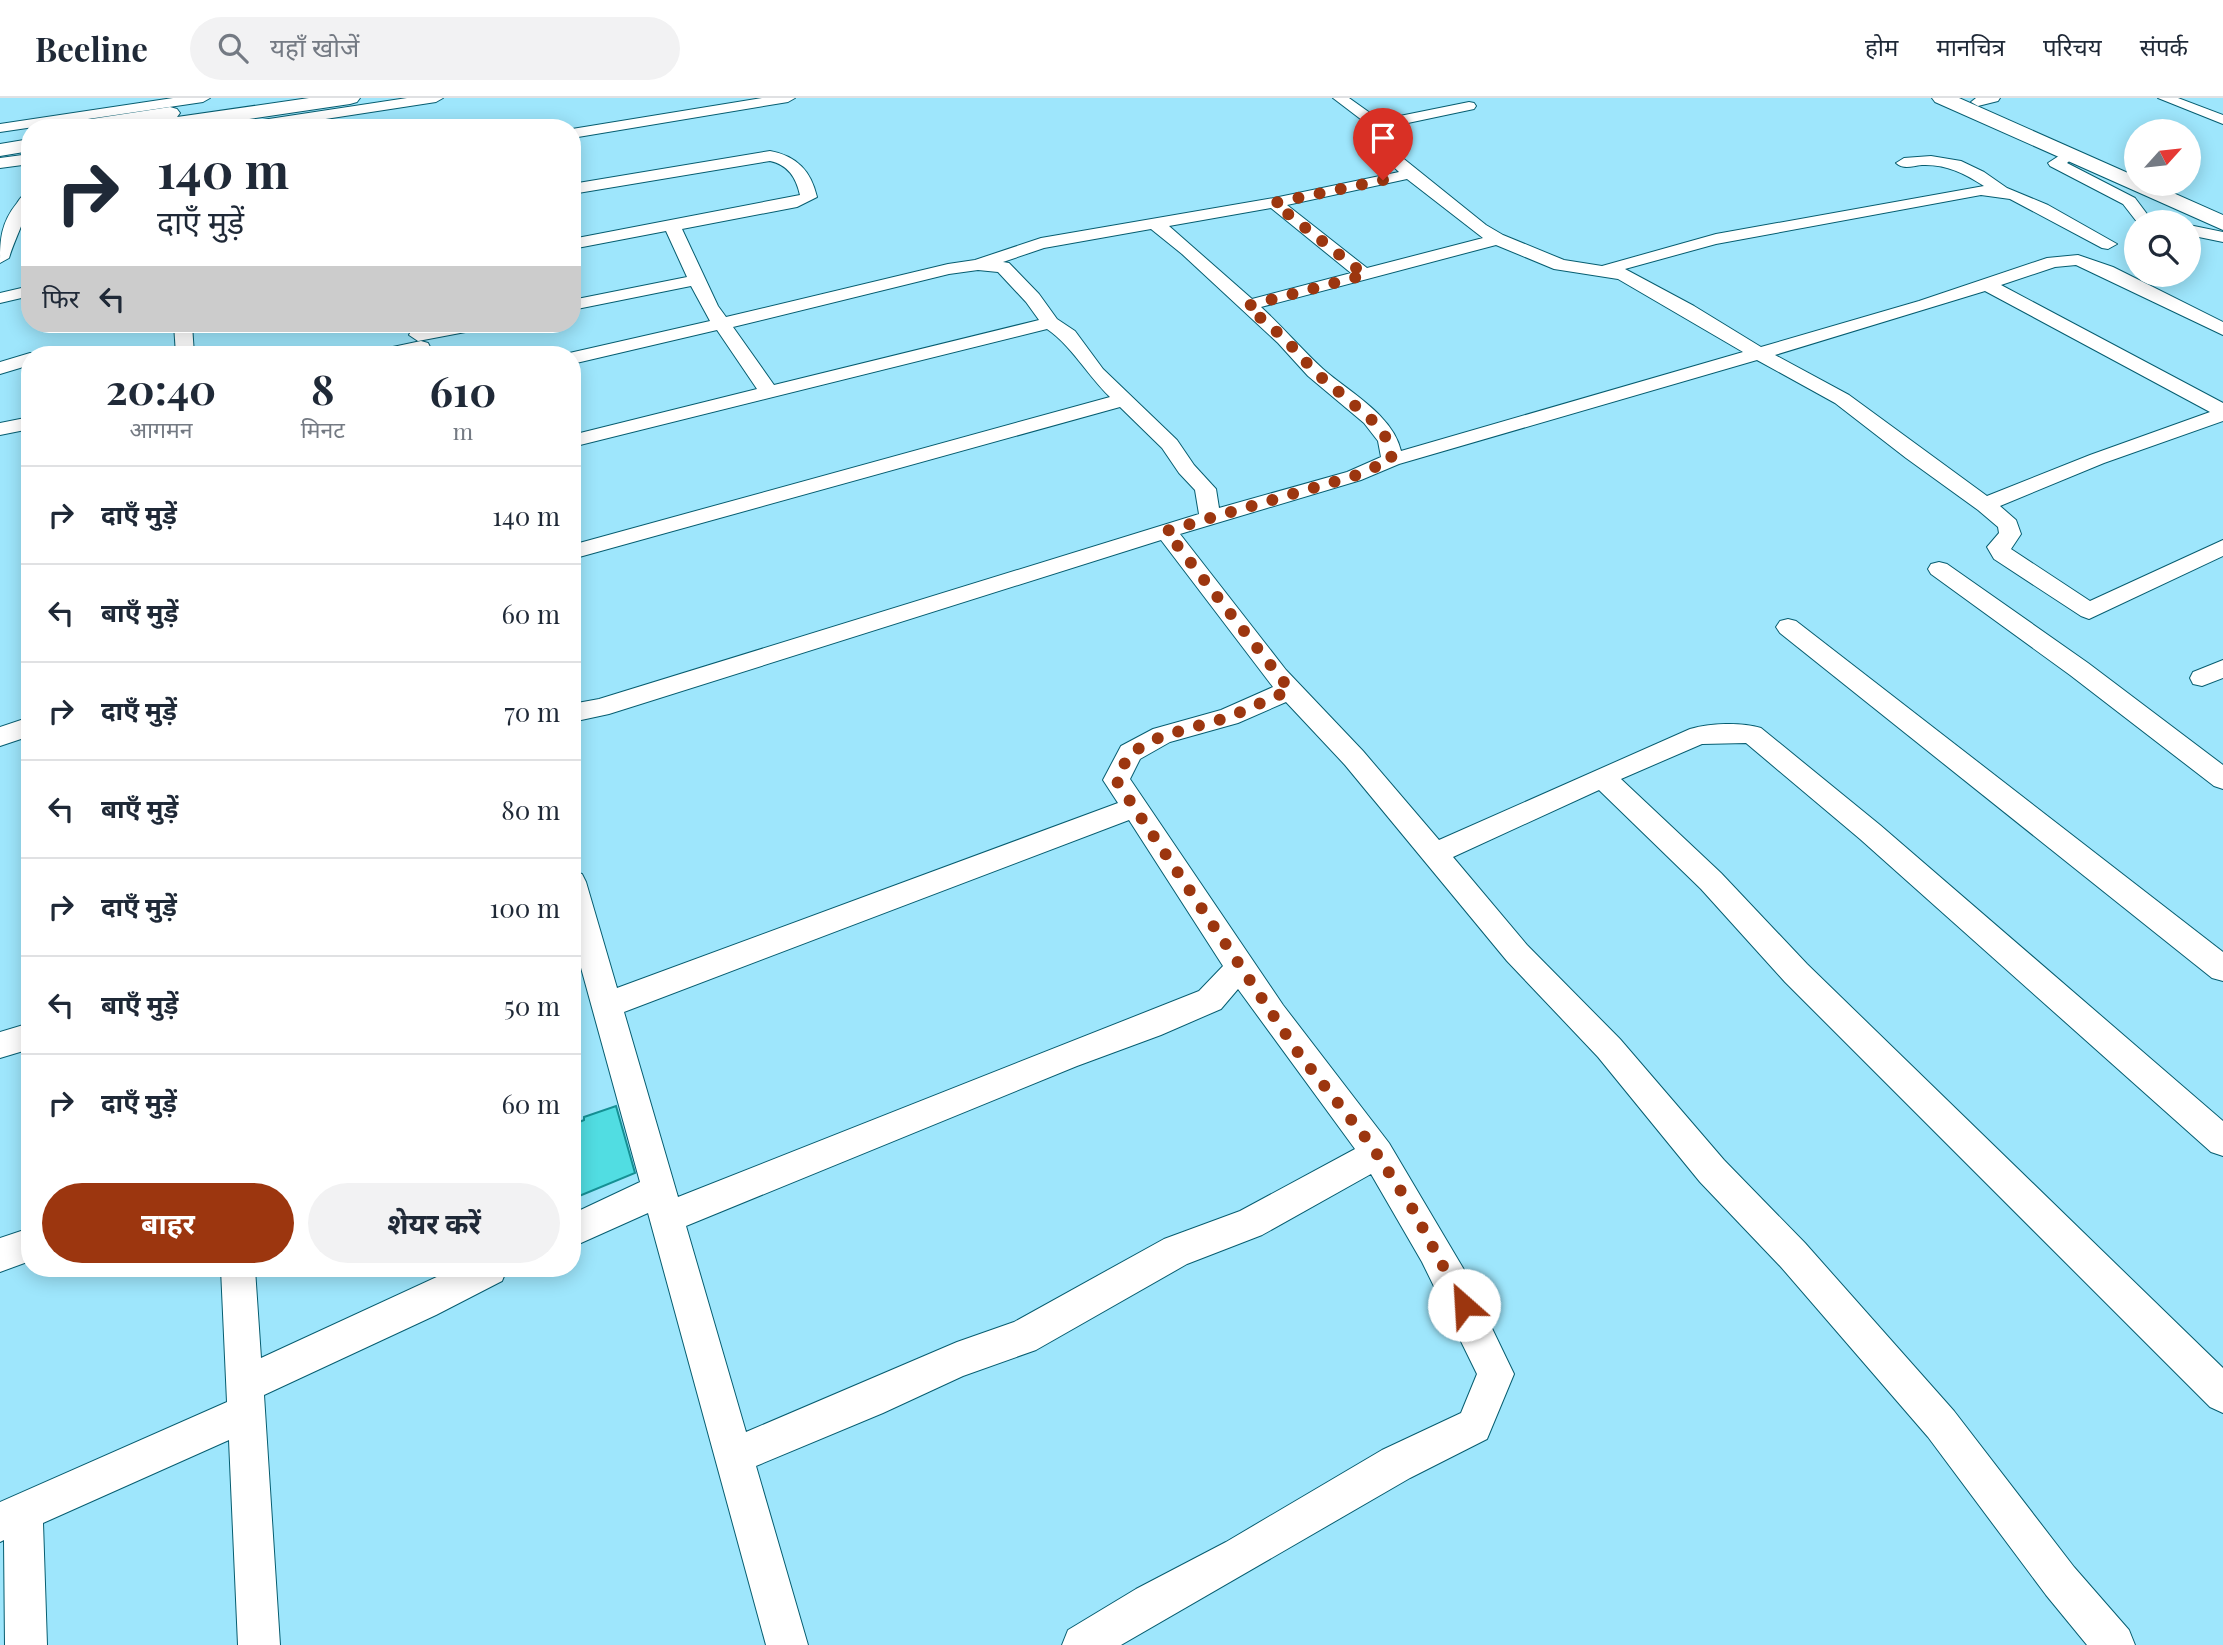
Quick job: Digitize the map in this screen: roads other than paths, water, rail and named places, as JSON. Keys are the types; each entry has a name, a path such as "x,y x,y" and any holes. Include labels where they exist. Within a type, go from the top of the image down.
{"street":[{"path":"45,119 114,105 203,98"},
{"path":"131,119 270,98"},
{"path":"224,119 352,102 436,98"},
{"path":"581,132 788,98"},
{"path":"1340,98 1383,129 1379,136 1387,153 1410,174 1497,239 1560,265 1623,274 1842,399 1913,454 1986,505 2008,525 2010,534 1998,547 2002,554 2090,611 2223,547"},
{"path":"1942,98 2068,155 2168,210"},
{"path":"2165,98 2223,120"},
{"path":"1980,99 2124,167"},
{"path":"276,119 352,102"},
{"path":"352,102 357,119"},
{"path":"1377,125 1469,106"},
{"path":"0,128 21,124"},
{"path":"0,139 21,136"},
{"path":"0,150 21,146"},
{"path":"2068,155 2056,163 2129,201 2135,210"},
{"path":"581,188 770,156 785,157 796,168 809,197 797,202 581,242"},
{"path":"1904,163 1928,158 1947,160 1990,181 2003,192 2108,244"},
{"path":"0,163 21,160"},
{"path":"581,356 869,290 948,269 978,265 1041,243 1274,203 1410,174"},
{"path":"1604,271 1661,250 1698,242 1934,201 1972,191 2003,192"},
{"path":"2189,196 2223,211"},
{"path":"1274,203 1365,275"},
{"path":"0,258 6,240 7,218 21,205"},
{"path":"2201,222 2223,223"},
{"path":"1153,224 1174,237 1285,339 1315,372 1371,419 1388,440 1392,460"},
{"path":"672,226 709,306 769,392"},
{"path":"2201,227 2223,237"},
{"path":"6,240 21,238"},
{"path":"1247,306 1497,239"},
{"path":"2062,261 2124,240"},
{"path":"581,711 613,704 1047,566 1354,476 1392,460 1761,354 1987,285 2053,262 2078,260 2107,271 2223,328"},
{"path":"978,265 1003,267 1033,298 1051,323 1068,335 1096,373 1170,444 1186,468 1205,489 1210,517"},
{"path":"581,303 697,280"},
{"path":"1987,285 2223,412"},
{"path":"0,298 21,293"},
{"path":"581,439 1051,323"},
{"path":"419,340 444,333"},
{"path":"0,368 21,362"},
{"path":"581,550 1125,399"},
{"path":"1986,505 2041,480 2223,412"},
{"path":"0,429 21,425"},
{"path":"1166,531 1290,690 1354,758 1517,953 1609,1048 1712,1171 1793,1255 1941,1424 2060,1581 2114,1645"},
{"path":"1939,569 2220,772"},
{"path":"1788,627 2223,969"},
{"path":"1083,1645 1150,1603 1240,1556 1396,1464 1474,1426 1496,1374 1454,1282 1412,1208 1360,1129 1299,1054 1116,780 1130,753 1162,736 1229,717 1290,690"},
{"path":"0,737 21,729"},
{"path":"1435,855 1699,735 1752,734 1870,832 2223,1141"},
{"path":"1602,777 1711,881 1796,973 2223,1394"},
{"path":"607,1005 1136,807"},
{"path":"581,914 788,1645"},
{"path":"581,1227 621,1210 663,1204 1174,1016 1210,1000 1240,967"},
{"path":"0,1045 21,1039"},
{"path":"734,1456 870,1400 957,1360 1023,1337 1176,1251 1250,1224 1377,1154"},
{"path":"0,1255 21,1247"},
{"path":"238,1277 260,1645"},
{"path":"26,1645 12,1517 245,1399 474,1277"}]}
